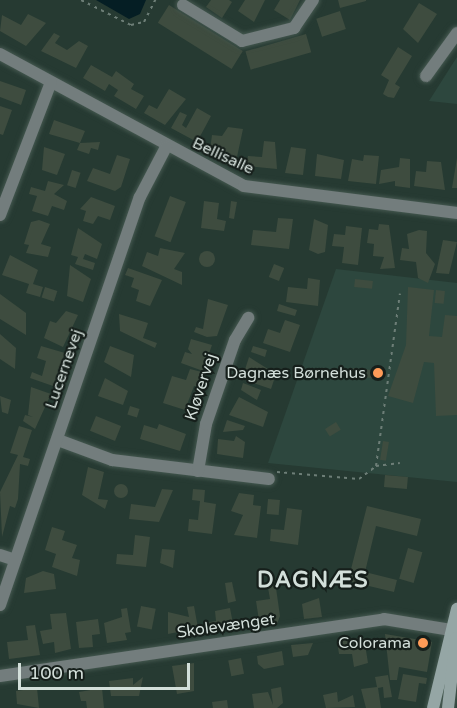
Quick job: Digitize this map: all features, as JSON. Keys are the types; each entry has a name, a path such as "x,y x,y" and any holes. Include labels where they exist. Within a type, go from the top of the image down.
{"main road":[{"path":"448,708 457,609"},
{"path":"433,708 455,629"}],"street":[{"path":"183,5 242,41 294,28 313,0"},
{"path":"426,76 457,33"},
{"name":"Bellisalle","path":"0,54 166,147 244,186 457,213"},
{"path":"0,215 51,82"},
{"name":"Lucernevej","path":"0,605 140,197 166,147"},
{"name":"Kløvervej","path":"198,471 206,424 235,340 248,318"},
{"path":"58,440 112,460 268,479"},
{"path":"0,555 15,560"},
{"name":"Skolevænget","path":"0,675 384,619 455,629"}],"path":[{"path":"81,0 131,25 144,21 155,0"},
{"path":"376,466 400,294"},
{"path":"268,479 273,471 359,479 376,466 400,463"}],"shaded area":[{"path":"457,57 457,104 429,101"},
{"name":"Dagnæs Børnehus","path":"336,269 457,283 457,482 268,463"}],"water":[{"path":"96,0 146,0 140,14 129,19"}],"building":[{"path":"211,0 232,2 222,18 206,7"},
{"path":"245,0 265,0 254,22 238,11"},
{"path":"280,0 300,0 290,20 274,10"},
{"path":"338,0 366,0 366,1 340,8"},
{"path":"419,3 437,14 418,43 403,29"},
{"path":"169,5 243,51 232,69 158,23"},
{"path":"340,11 346,29 322,37 316,19"},
{"path":"28,14 46,23 26,46 0,31 2,15 21,25"},
{"path":"54,33 60,36 55,43 67,50 79,41 88,46 76,68 41,51"},
{"path":"306,34 311,52 251,70 245,51"},
{"path":"398,47 412,56 395,84 400,87 394,98 383,94 389,80 381,75"},
{"path":"91,65 112,77 116,71 134,84 131,89 144,96 136,109 114,96 118,90 109,84 105,91 83,78"},
{"path":"0,81 26,90 21,105 0,97"},
{"path":"169,89 186,99 165,125 144,113 149,105 157,109"},
{"path":"0,106 12,110 3,135 0,134"},
{"path":"197,108 211,116 197,142 171,128 180,112 187,115 182,125 186,128"},
{"path":"54,120 85,131 80,143 49,134"},
{"path":"228,127 243,129 237,157 210,150 212,135 222,136"},
{"path":"264,141 275,142 277,169 246,166 248,156 262,157"},
{"path":"100,142 98,150 91,148 89,154 77,150 80,143"},
{"path":"44,147 65,154 57,175 42,170"},
{"path":"291,147 306,149 303,175 285,173"},
{"path":"317,154 344,160 341,179 315,176"},
{"path":"117,155 130,159 121,187 115,191 87,181 93,168 110,174"},
{"path":"364,155 379,156 376,184 348,181 352,159 363,161"},
{"path":"400,158 410,159 410,188 395,186 395,181 379,184 381,170 399,167"},
{"path":"457,158 457,188 452,188"},
{"path":"427,161 441,162 445,190 414,186 416,171 426,172"},
{"path":"72,170 81,173 76,188 67,185"},
{"path":"48,181 64,185 54,194 67,201 64,210 52,206 48,216 32,211 37,196 29,194 31,187 45,191"},
{"path":"170,196 186,202 170,242 155,236"},
{"path":"91,197 115,206 110,220 98,216 93,224 83,221 86,211 80,209"},
{"path":"204,201 219,203 217,219 226,221 224,231 201,228"},
{"path":"231,201 237,202 234,219 229,218"},
{"path":"278,218 293,219 289,249 251,245 253,230 276,232"},
{"path":"314,219 328,225 325,252 318,254 309,250"},
{"path":"39,220 50,224 41,244 51,247 48,257 26,253 29,245 24,244 31,222"},
{"path":"379,224 389,225 395,268 380,269 384,257 373,256 374,244 367,243 369,229 378,230"},
{"path":"346,226 362,228 358,265 342,263 344,247 332,246 334,234 345,235"},
{"path":"78,228 102,244 97,259 85,254 83,259 95,263 93,270 75,264 78,257 71,255"},
{"path":"419,230 427,231 426,253 435,264 428,283 418,278 416,262 400,260 402,248 409,249 407,234"},
{"path":"443,240 457,242 449,274 436,273"},
{"path":"160,248 185,253 174,269 182,272 182,285 142,266 147,252 158,256"},
{"path":"207,251 215,259 207,267 199,259"},
{"path":"10,255 38,270 33,284 43,287 40,297 26,293 29,284 2,275"},
{"path":"274,264 284,268 279,281 269,277"},
{"path":"70,265 91,279 83,302 67,296"},
{"path":"128,268 162,280 150,306 136,301 139,290 131,287 134,278 125,275"},
{"path":"308,278 320,280 318,306 286,302 288,287 307,289"},
{"path":"355,279 373,281 372,289 354,287"},
{"path":"45,287 57,291 54,301 42,297"},
{"path":"408,287 434,290 429,336 442,337 445,315 457,316 457,415 436,416 434,363 424,362 413,403 388,396 406,345"},
{"path":"436,290 445,291 444,304 435,303"},
{"path":"0,294 26,313 26,335 0,319"},
{"path":"208,299 228,305 217,336 207,337 194,332 196,327 203,329"},
{"path":"279,304 297,310 295,316 277,311"},
{"path":"66,311 78,315 63,347 44,338 50,321 56,323"},
{"path":"119,314 148,323 143,338 157,343 155,348 120,331"},
{"path":"285,320 300,325 290,352 263,343 268,329 280,333"},
{"path":"0,334 16,348 15,369 0,359"},
{"path":"191,339 212,345 203,371 181,363 185,352 192,354 188,349"},
{"path":"41,346 65,353 53,386 30,378 32,372 42,376 46,361 37,358"},
{"path":"110,346 134,355 131,377 104,362"},
{"path":"253,346 267,350 265,357 251,352"},
{"path":"249,357 276,374 271,389 242,379"},
{"path":"353,368 381,371 380,379 352,376"},
{"path":"190,369 206,373 201,388 194,386 185,410 163,403 172,376 186,380"},
{"path":"105,378 128,391 123,405 98,396"},
{"path":"243,383 261,390 257,400 241,390"},
{"path":"31,387 51,394 35,429 23,421 25,415 33,417 28,415"},
{"path":"0,396 11,400 8,414 2,412"},
{"path":"239,397 268,412 263,427 229,415"},
{"path":"130,406 140,409 137,418 127,415"},
{"path":"96,416 121,426 115,441 90,431"},
{"path":"227,420 245,426 243,430 223,432"},
{"path":"336,422 341,430 330,437 325,429"},
{"path":"159,424 186,434 180,451 140,439 144,425 157,429"},
{"path":"19,426 32,430 23,457 30,459 28,466 20,464 18,499 15,508 10,506 2,537 0,492 18,455 10,453"},
{"path":"236,436 245,442 243,458 217,454 218,439 234,441"},
{"path":"383,441 389,442 386,461 380,460"},
{"path":"88,467 104,472 98,499 108,500 105,509 82,495"},
{"path":"385,475 408,477 407,489 384,487"},
{"path":"121,484 126,486 128,491 126,496 121,498 116,496 114,491 116,486"},
{"path":"162,489 173,490 159,522 129,519 131,504 155,507"},
{"path":"193,489 205,490 204,502 216,504 212,534 188,531 189,519 198,520 200,501 192,500"},
{"path":"239,493 254,495 253,505 261,506 257,538 234,535 243,515 231,511"},
{"path":"268,499 280,500 279,515 267,514"},
{"path":"367,506 421,519 417,536 376,526 365,572 397,580 394,592 348,581"},
{"path":"287,508 302,510 298,545 270,541 271,529 284,530"},
{"path":"52,527 65,531 62,540 77,545 72,558 80,560 77,576 52,567 56,554 45,550"},
{"path":"135,535 150,537 146,567 116,564 117,554 133,555"},
{"path":"408,548 422,552 414,583 399,579"},
{"path":"162,549 175,550 173,568 160,563"},
{"path":"43,571 54,574 56,589 24,593 26,578"},
{"path":"275,581 280,616 277,624 260,627 256,601 270,599 267,582"},
{"path":"232,582 236,601 228,603 225,583"},
{"path":"319,598 322,617 304,619 302,604"},
{"path":"141,606 156,609 152,629 137,627"},
{"path":"194,606 198,628 168,634 168,612 189,617 187,607"},
{"path":"127,608 131,632 125,633 127,640 107,643 104,623 122,617 121,609"},
{"path":"230,608 234,629 206,634 204,623 216,621 215,611"},
{"path":"66,613 71,649 55,653 54,642 43,644 40,631 52,629 50,614"},
{"path":"98,619 100,634 92,635 93,647 79,648 76,622"},
{"path":"35,625 40,655 9,659 7,642 28,640 26,626"},
{"path":"385,634 432,642 427,672 399,667 397,680 390,680"},
{"path":"364,638 368,663 354,667 352,654 339,654 337,641"},
{"path":"313,643 308,655 293,657 291,645"},
{"path":"282,651 284,665 264,669 258,664 257,656"},
{"path":"241,658 244,674 231,676 228,660"},
{"path":"194,663 194,691 177,694 172,666"},
{"path":"403,674 427,678 426,684 419,683 416,702 398,699"},
{"path":"388,675 392,697 384,698 383,687 378,688 381,708 366,708 361,689 377,687 375,677"},
{"path":"143,677 139,696 111,696 109,681 133,678 133,685"},
{"path":"281,687 283,703 277,708 254,708 252,694 268,692 273,705 271,689"},
{"path":"37,688 39,708 17,704 16,691"},
{"path":"102,688 104,708 87,708 86,701 81,701 79,692"},
{"path":"337,692 338,702 353,695 355,707 326,708 323,695"},
{"path":"227,700 228,708 213,708 212,702"}],"place":[{"name":"Dagnæs Børnehus","path":"378,373"},
{"name":"Colorama","path":"423,643"}],"district":[{"name":"DAGNÆS","path":"313,581"}]}
